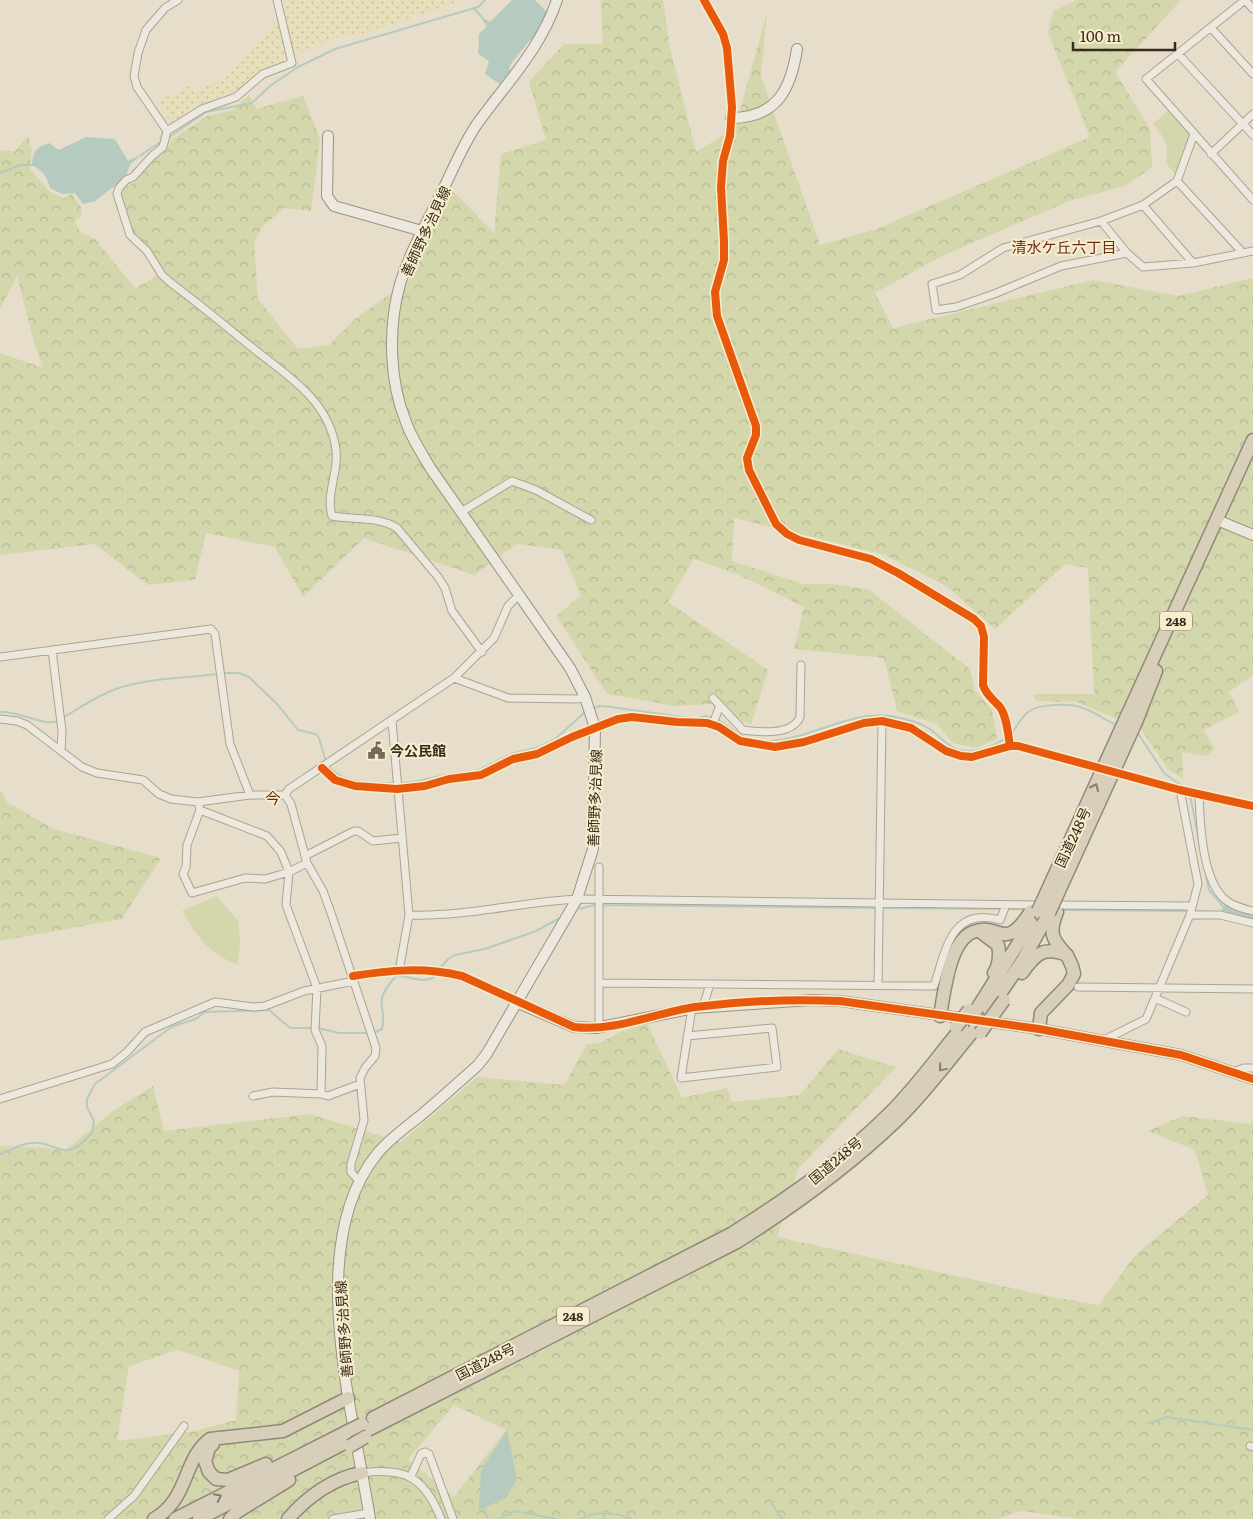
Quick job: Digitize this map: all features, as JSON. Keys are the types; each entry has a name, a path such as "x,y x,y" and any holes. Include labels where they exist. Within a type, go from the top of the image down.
{"highway":[{"name":"国道248号","path":"364,1431 731,1234 812,1180 897,1105 988,1010 1022,960 1044,912 1046,895 1131,720 1253,440"},
{"name":"国道248号","path":"175,1519 425,1402 737,1242 826,1182 898,1119 968,1031 972,1011 1044,912 1075,873 1131,720"},
{"path":"940,1016 945,987 960,942 971,932 988,930 1003,935 1011,933 1044,912 1052,938 1067,955 1074,974 1068,985 1041,1013 1038,1029"},
{"path":"972,1011 998,967 1000,953 998,945 993,939 978,931"},
{"path":"968,1031 1004,1000 1028,964 1042,952 1050,950 1067,955"},
{"path":"154,1519 178,1497 194,1457 202,1445 210,1439 223,1436 258,1435 283,1431 348,1398"},
{"path":"223,1436 209,1448 205,1461 210,1472 216,1478 228,1480 321,1437 348,1437"},
{"name":"国道248号","path":"199,1519 348,1437"},
{"path":"230,1519 237,1512 279,1486 348,1437"},
{"path":"288,1519 307,1499 321,1490 343,1479 362,1473"}],"main road":[{"name":"善師野多治見線","path":"370,1516 348,1398 342,1354 338,1292 346,1218 359,1181 377,1154 477,1066 577,899 590,863 595,833 595,728 588,706 570,668 431,469 412,437 405,421 396,385 392,349 396,304 400,285 422,231 476,126 535,45 557,0"},
{"path":"731,118 745,118 778,100 791,80 797,49"},
{"path":"328,136 327,196 330,202 334,206 422,231"},
{"path":"1217,520 1253,535"},
{"path":"516,1002 574,1027 599,1028 692,1008 811,1000 840,1001 1102,1040 1181,1055 1253,1079"}],"street":[{"path":"277,0 292,63 263,74 236,97 202,109 166,136 134,177 126,180 118,188 117,201 130,235 147,251 162,275 304,388 327,421 336,445 337,463 329,502 332,516 370,520 391,524 397,528 438,577 445,588 452,612 482,652"},
{"path":"704,0 723,34 727,48 731,118 721,187 724,260 714,300 717,316 756,426 756,435 747,458 749,470 776,524 787,534 871,559 927,590 978,622 984,636 983,685 985,691 1001,708 1009,743"},
{"path":"1253,9 1245,0 1212,29 1146,79 1253,200"},
{"path":"166,136 138,87 134,76 138,53 146,30 165,8 176,1"},
{"path":"1212,29 1253,74"},
{"path":"1178,55 1253,136"},
{"path":"1211,154 1253,114"},
{"path":"1127,253 1061,266 994,294 956,307 936,310 932,284 960,275 1004,248 1101,221 1143,205 1177,181 1194,134"},
{"path":"1177,181 1243,253"},
{"path":"1143,205 1193,263"},
{"path":"1101,221 1127,253 1143,267 1193,263 1253,251"},
{"path":"461,512 512,481 536,490 592,520"},
{"path":"285,795 289,789 454,678 482,652 497,634 508,606 518,596"},
{"path":"0,657 210,629 215,634 230,744 250,795"},
{"path":"52,650 61,719 62,751"},
{"path":"713,698 743,730 783,730 798,721 801,665"},
{"path":"454,678 508,698 577,699 588,706"},
{"path":"713,724 715,714 720,705"},
{"path":"322,768 335,780 355,786 397,788 425,786 449,778 480,775 513,759 537,754 618,719 632,717 713,724 737,740 757,746 790,745 864,723 882,721 911,728 946,751 961,756 984,755 1009,743 1180,790 1253,806"},
{"path":"0,719 17,721 27,725 70,759 97,773 142,780 159,794 171,799 198,802 250,795 285,795"},
{"path":"392,721 409,915 399,971"},
{"path":"878,985 881,913 882,721"},
{"path":"737,740 743,730"},
{"path":"1102,1040 1146,1019 1190,915 1198,880 1180,790"},
{"path":"1195,793 1211,879 1226,901 1253,911"},
{"path":"285,795 291,804 306,860 323,891 354,978 376,1048 375,1056 364,1068 360,1084 364,1120 351,1164 351,1172 359,1181"},
{"path":"198,802 200,810 187,845 186,868 183,874 192,893 245,878 265,879 289,872 354,831 358,831 374,840 402,838"},
{"path":"200,810 267,836 282,852 289,872 286,906 317,988 315,1030 322,1046 321,1094"},
{"path":"599,867 599,1028"},
{"path":"409,915 440,916 544,901 577,899 600,901 1191,906"},
{"path":"599,983 934,986 951,934 972,918 988,917 1000,920 1006,905"},
{"path":"1190,915 1220,915 1253,923"},
{"path":"0,1099 112,1064 127,1052 145,1032 215,1002 253,1007 265,1006 285,996 354,978 399,971 447,973 462,976 516,1002"},
{"path":"703,1007 710,984"},
{"path":"1078,987 1253,989"},
{"path":"1155,998 1186,1012"},
{"path":"687,1036 772,1028 777,1067 681,1078 687,1036 692,1008"},
{"path":"1233,1072 1253,1068"},
{"path":"253,1096 273,1092 328,1096 360,1084"},
{"path":"108,1519 134,1496 184,1426"},
{"path":"412,1476 421,1454 425,1452 429,1454 453,1519"},
{"path":"362,1473 412,1476 430,1493 441,1519"},
{"path":"333,1519 370,1516"}],"shaded area":[{"path":"284,0 464,0 367,33 332,38 261,71 241,89 203,103 171,124 159,102 190,84 195,93 230,74 286,9"},
{"path":"512,0 535,0 547,12 533,41 530,40 510,65 509,75 501,85 485,74 489,61 478,54 479,34 487,26 483,21 485,19 490,22"},
{"path":"86,137 115,139 128,161 142,154 130,165 125,178 95,201 83,204 75,193 62,194 50,188 44,174 32,165 34,153 41,146 49,143 59,150"},
{"path":"507,1430 517,1479 506,1498 479,1510 481,1470"}],"green space":[{"path":"601,0 663,0 670,48 696,152 735,128 767,13 761,76 820,245 877,229 1090,137 1048,33 1053,11 1078,0 1181,0 1115,72 1150,129 1152,167 1125,186 1069,201 942,256 875,293 893,328 1093,280 1178,296 1253,278 1253,675 1229,692 1239,712 1203,730 1215,749 1207,756 1182,752 1183,779 1168,769 1141,729 1077,702 1036,701 1033,694 1094,694 1088,568 1065,564 995,629 948,587 885,555 734,518 732,561 803,584 832,584 868,589 970,669 975,690 992,710 997,739 975,748 953,743 937,724 897,711 884,658 794,649 804,607 739,575 694,559 668,602 768,670 751,725 710,704 675,706 607,694 556,616 581,596 562,550 517,544 474,575 364,538 303,597 275,547 206,533 195,580 148,585 95,544 0,555 0,353 43,368 32,335 17,276 0,309 0,150 15,151 28,136 32,150 30,169 49,191 64,198 72,194 81,207 81,216 75,222 81,233 95,239 135,288 157,276 161,265 129,226 123,207 121,190 135,182 154,158 167,150 171,140 207,116 233,110 249,95 256,109 303,96 320,139 311,211 284,208 262,227 254,243 258,299 298,349 329,345 354,320 409,280 452,190 494,233 501,154 546,140 529,82 564,44 603,44"},
{"path":"1170,109 1191,135 1175,174 1166,163 1167,151 1165,142 1153,124"},
{"path":"0,790 7,802 54,829 161,858 122,919 0,941"},
{"path":"217,896 238,921 240,942 238,965 211,950 199,937 182,911"},
{"path":"647,1023 682,1098 727,1088 732,1102 800,1095 838,1049 896,1067 798,1169 777,1237 1048,1296 1099,1305 1136,1254 1208,1195 1195,1150 1148,1131 1182,1116 1250,1124 1253,1120 1253,1519 1080,1519 1021,1511 996,1519 0,1519 0,1146 67,1149 113,1111 153,1086 164,1131 309,1114 401,1142 477,1077 564,1085 587,1044 600,1043 620,1032","holes":["178,1350 239,1371 236,1420 195,1431 117,1441 129,1366","454,1405 506,1430 454,1497 408,1459"]}],"waterway":[{"path":"168,138 206,112 252,103 270,86 298,67 335,49 478,7 485,0"},
{"path":"474,8 485,21"},
{"path":"141,155 162,141"},
{"path":"0,173 20,165 34,165"},
{"path":"223,673 239,673 249,677 278,705 298,730 316,734 326,762"},
{"path":"62,718 88,702 128,685 153,680 218,674"},
{"path":"1011,734 1028,712 1048,706 1065,705 1080,707 1117,725"},
{"path":"592,709 599,706 695,719 706,716 712,718"},
{"path":"0,712 15,713 46,722 58,721"},
{"path":"401,783 477,771 511,754 539,747 554,740 585,712"},
{"path":"761,741 794,737 842,722 874,715 890,716 921,724 950,746 960,750 974,751 982,749 1007,737"},
{"path":"717,719 745,738 754,740"},
{"path":"1135,733 1139,735 1164,773 1186,789"},
{"path":"328,766 342,777 350,780 369,783 396,783"},
{"path":"1190,795 1209,890 1227,911"},
{"path":"580,909 594,905 878,908"},
{"path":"882,908 1003,909"},
{"path":"1007,909 1025,909"},
{"path":"1062,910 1188,911"},
{"path":"1192,911 1215,912"},
{"path":"1227,911 1253,918"},
{"path":"440,968 448,959 455,955 485,949 536,931 558,919"},
{"path":"374,1033 382,1029 382,999 388,986 396,976 427,980 436,975"},
{"path":"0,1154 25,1144 45,1144 66,1150 73,1149 82,1143 92,1133 94,1121 87,1107 87,1099 95,1084 170,1028 197,1018 204,1012 269,1010 290,1028 313,1028"},
{"path":"318,1028 339,1033 370,1033"},
{"path":"1146,1424 1167,1417 1253,1430"},
{"path":"772,1504 782,1519"},
{"path":"484,1508 488,1519"},
{"path":"498,1519 515,1511 556,1519"},
{"path":"580,1519 586,1516 605,1513 631,1519"},
{"path":"604,1514 605,1519"}],"cycle path":[{"path":"704,0 723,34 727,48 732,107 730,136 723,161 721,187 724,260 715,292 717,316 756,426 756,435 747,458 749,470 776,524 787,534 799,540 871,559 974,619 981,626 984,637 983,685 1002,711 1007,726 1010,746"},
{"path":"322,768 335,780 355,786 397,789 425,786 449,779 481,775 513,759 537,754 572,737 618,719 632,717 707,723 719,727 740,741 775,747 804,742 864,723 882,721 911,728 946,751 961,756 972,757 1010,746 1018,746 1180,790 1253,806"},
{"path":"353,976 408,970 435,971 462,976 574,1027 589,1028 605,1027 695,1007 731,1003 804,1000 840,1001 1039,1029 1181,1055 1253,1079"}],"place":[{"name":"今公民館","path":"376,750"}],"district":[{"name":"清水ケ丘六丁目","path":"1064,246"},
{"name":"今","path":"273,797"}]}
